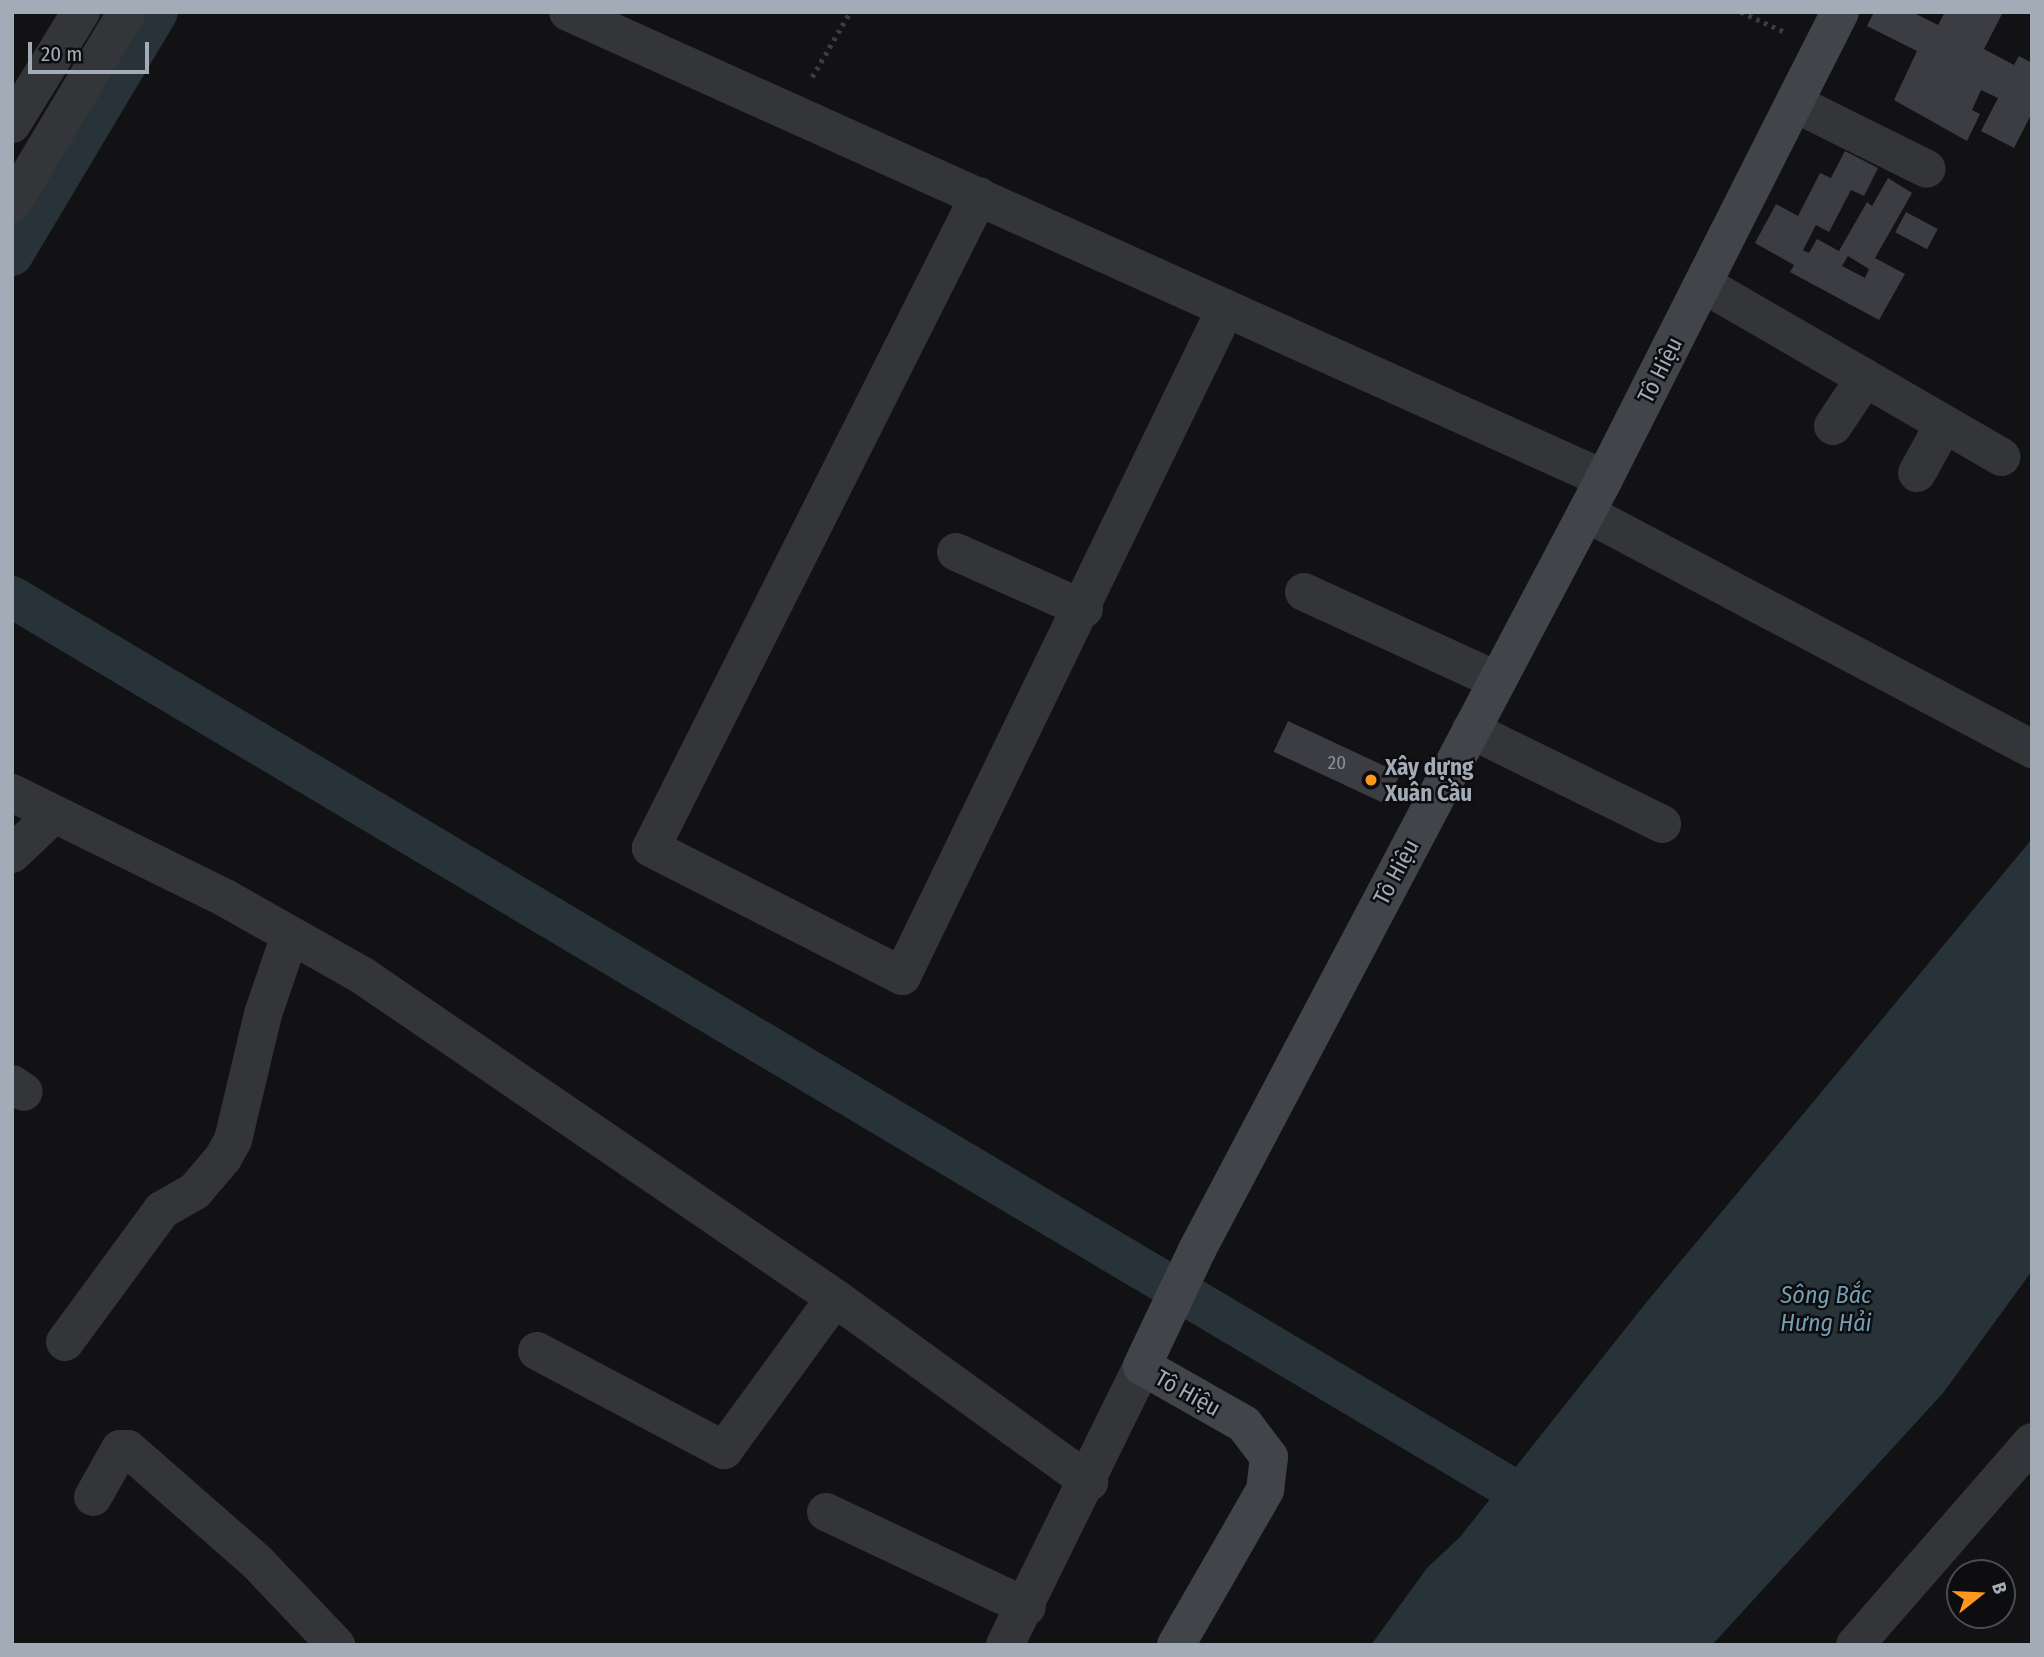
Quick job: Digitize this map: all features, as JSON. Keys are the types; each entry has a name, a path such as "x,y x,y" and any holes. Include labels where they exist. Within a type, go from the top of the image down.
{"main road":[{"name":"Tô Hiệu","path":"1176,1645 1265,1490 1269,1457 1244,1424 1149,1351 1197,1250 1605,479 1840,12"}],"street":[{"path":"12,124 80,12"},
{"path":"12,204 128,12"},
{"path":"568,12 1605,479"},
{"path":"1794,103 1927,169"},
{"path":"979,196 651,848 902,976 1084,609 1226,308"},
{"path":"1703,284 2002,457"},
{"path":"1833,426 1865,378"},
{"path":"1917,473 1944,424"},
{"path":"1586,513 2032,749"},
{"path":"956,552 1084,609"},
{"path":"1304,592 1498,681"},
{"path":"1471,730 1662,824"},
{"path":"12,793 227,899 363,976 835,1297 1089,1482"},
{"path":"12,854 53,815"},
{"path":"65,1342 162,1210 195,1191 223,1158 233,1140 262,1014 290,935"},
{"path":"537,1351 724,1450 835,1297"},
{"path":"1005,1645 1027,1607 1089,1482 1149,1351"},
{"path":"1855,1645 2032,1442"},
{"path":"93,1497 120,1449 128,1449 257,1562 336,1645"},
{"path":"825,1512 1027,1607"}],"path":[{"path":"793,112 850,12"},
{"path":"1741,12 1821,48"}],"water":[{"name":"Sông Bắc Hưng Hải","path":"2032,839 2032,1271 1943,1393 1712,1645 1371,1645 1427,1568 1460,1537 1645,1304"}],"building":[{"path":"1874,12 1912,12 1938,25 1945,12 2003,12 1984,49 2014,65 2019,56 2032,63 2032,113 2014,148 1981,131 1998,98 1981,90 1972,110 1980,114 1967,141 1894,100 1917,51 1867,26"},
{"path":"1845,151 1878,168 1864,196 1851,190 1829,232 1816,225 1803,250 1809,253 1817,239 1839,251 1867,202 1872,206 1888,178 1912,193 1875,258 1905,274 1879,320 1790,272 1794,265 1755,243 1776,204 1798,216 1820,173 1831,178","holes":["1848,256 1869,269 1865,278 1842,266"]},
{"path":"1906,212 1938,229 1927,249 1895,232"},
{"path":"1288,721 1400,773 1386,804 1274,752"}],"waterway":[{"path":"12,255 157,12"},
{"path":"12,597 1552,1513"}],"place":[{"name":"Xây dựng Xuân Cầu","path":"1371,780"}]}
